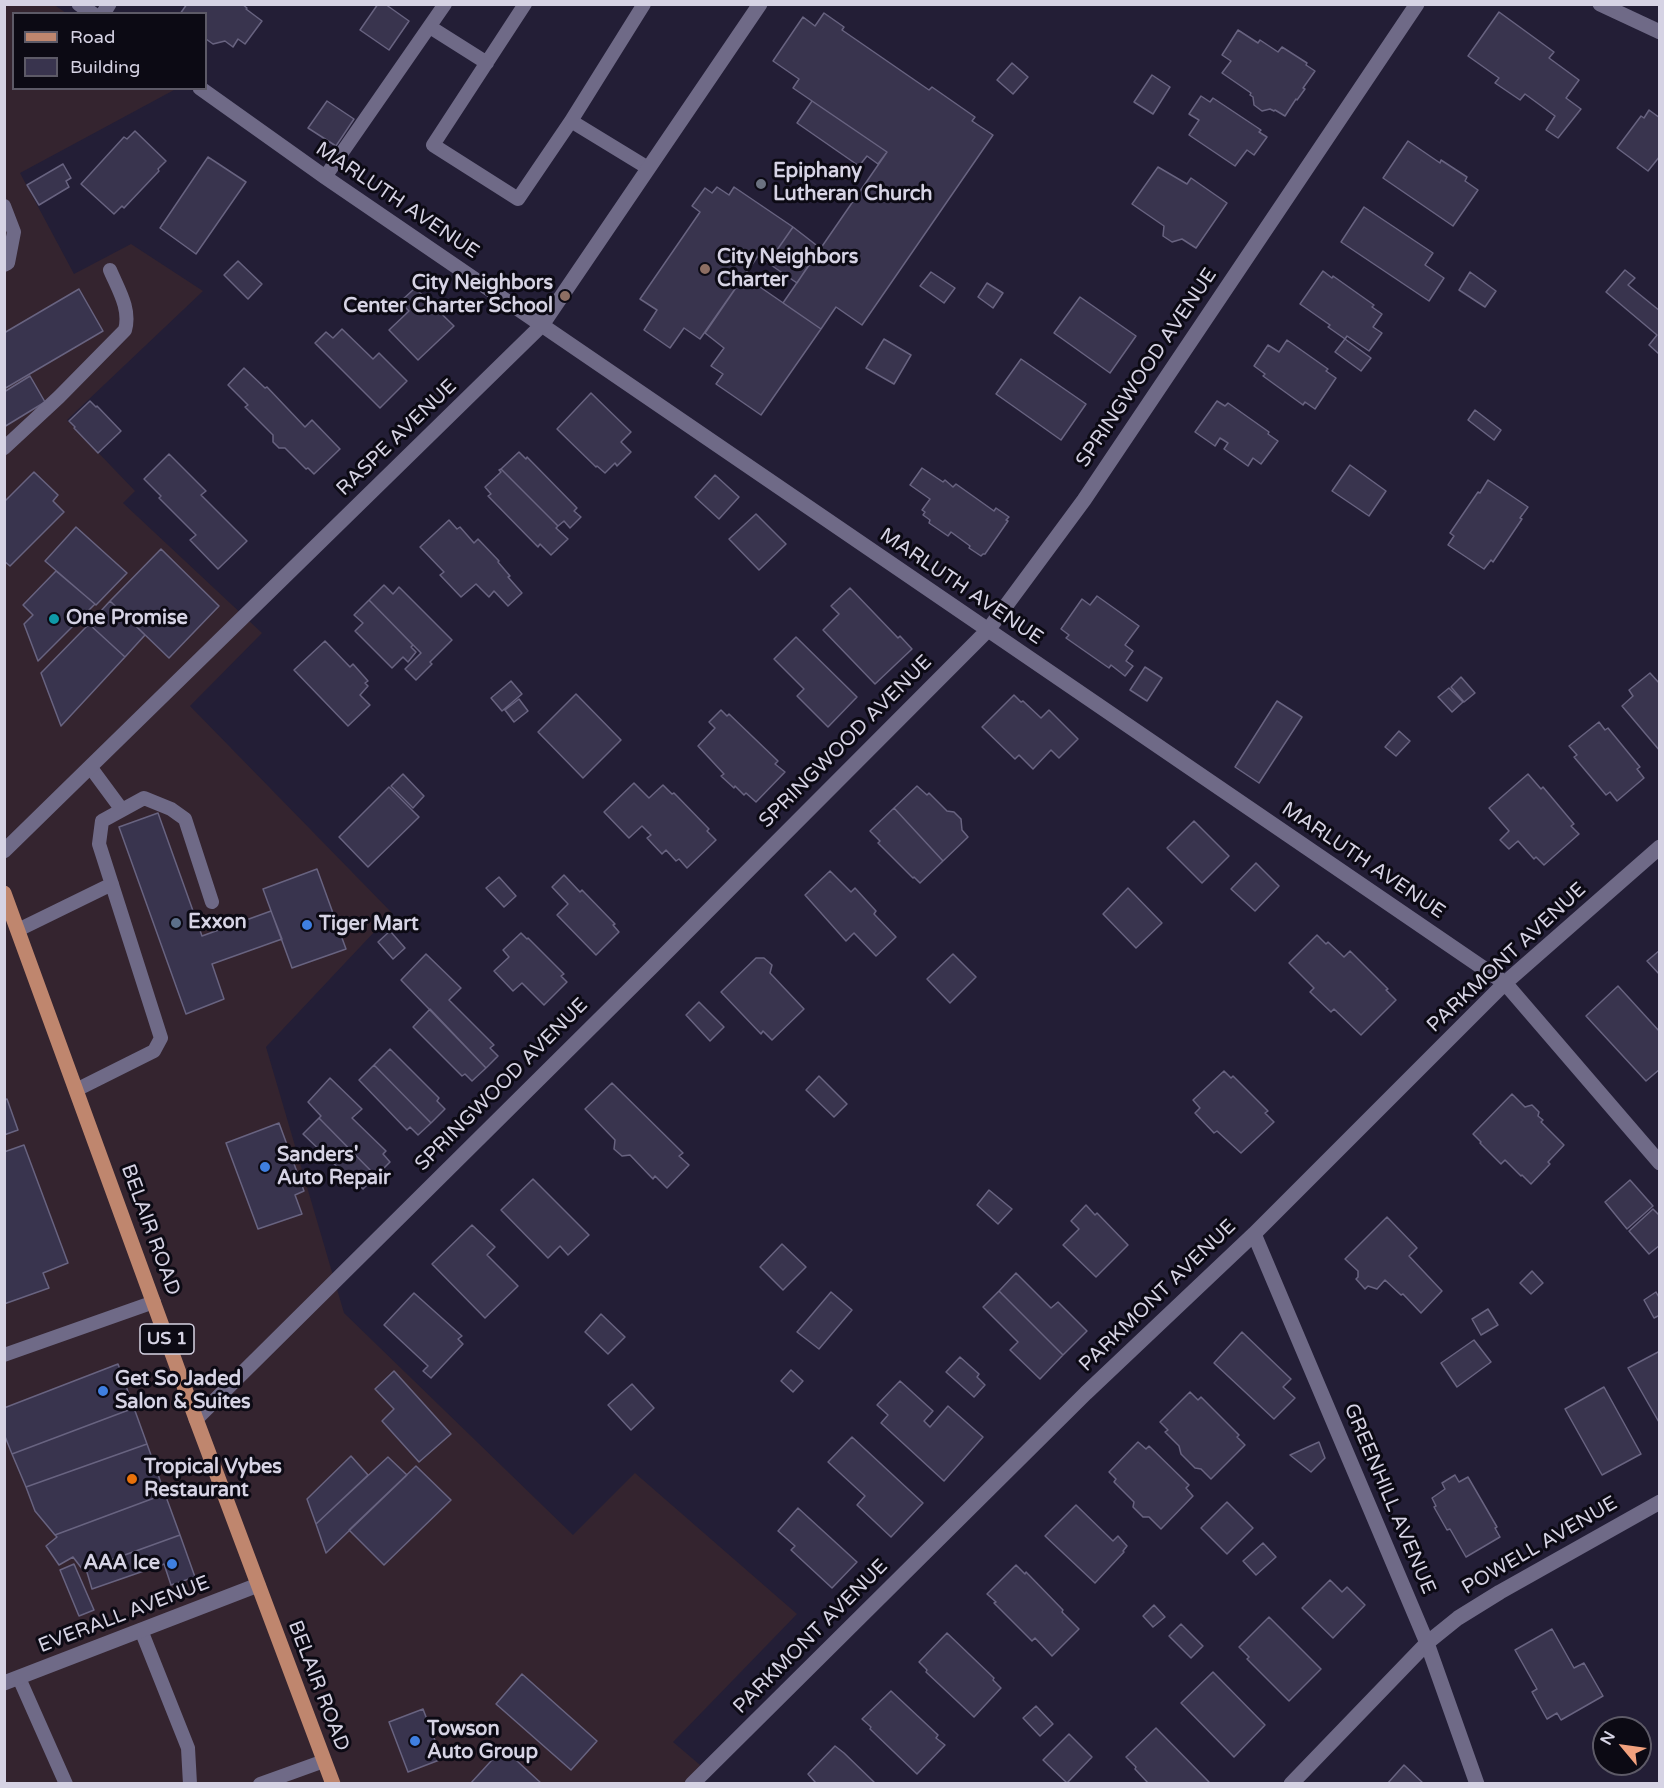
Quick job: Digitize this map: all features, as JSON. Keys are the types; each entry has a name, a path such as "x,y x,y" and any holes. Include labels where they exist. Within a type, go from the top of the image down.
{"main road":[{"name":"BELAIR ROAD","path":"4,893 196,1419 333,1784"}],"street":[{"name":"RASPE AVENUE","path":"4,851 542,325 760,4"},
{"name":"SPRINGWOOD AVENUE","path":"196,1419 988,630 1084,500 1418,4"},
{"path":"1600,4 1659,32"},
{"name":"MARLUTH AVENUE","path":"203,90 325,177 1505,983 1659,1164"},
{"name":"PARKMONT AVENUE","path":"692,1784 1086,1393 1254,1234 1505,983 1659,847"},
{"name":"GREENHILL AVENUE","path":"1254,1234 1427,1643 1477,1784"},
{"name":"POWELL AVENUE","path":"1291,1784 1427,1643 1458,1618 1659,1502"},
{"name":"EVERALL AVENUE","path":"12,1681 258,1585"}],"lane":[{"path":"325,177 445,4"},
{"path":"525,4 433,144 518,198 572,121 644,4"},
{"path":"430,27 487,63"},
{"path":"572,121 648,168"},
{"path":"4,206 14,232 8,263 4,265"},
{"path":"4,448 59,397 125,330 128,321 127,313 110,270"},
{"path":"91,768 122,810"},
{"path":"76,1090 154,1051 161,1038 99,844 102,821 144,798 171,808 184,819 212,902"},
{"path":"18,930 112,884"},
{"path":"4,1355 154,1302"},
{"path":"141,1630 188,1748 190,1784"},
{"path":"12,1681 66,1784"},
{"path":"260,1784 324,1761"}],"shaded area":[{"path":"53,4 65,12 12,12 12,90 174,90 20,173 74,274 131,244 203,291 67,420 135,491 123,503 262,633 190,706 392,913 266,1047 344,1313 573,1535 635,1473 797,1614 673,1742 706,1770 692,1783 5,1784 4,5"}],"building":[{"path":"187,4 242,4 262,21 245,44 238,39 233,47 225,41 213,44 207,40 207,12 181,12"},
{"path":"378,4 385,4 409,21 389,50 360,30"},
{"path":"1499,12 1554,52 1549,58 1579,80 1566,98 1581,109 1558,138 1546,130 1555,116 1525,94 1520,100 1495,83 1499,78 1468,56"},
{"path":"824,13 844,27 842,30 929,90 932,87 975,117 972,121 993,135 862,325 836,307 821,329 783,303 887,152 793,88 799,79 773,61 803,17 815,26"},
{"path":"1238,30 1258,43 1260,40 1278,52 1282,47 1315,71 1285,116 1275,110 1262,111 1254,105 1251,93 1222,73 1231,61 1222,55"},
{"path":"1012,63 1028,77 1013,94 997,80"},
{"path":"1152,75 1170,87 1153,114 1134,102"},
{"path":"1201,96 1210,102 1213,98 1261,130 1259,132 1267,137 1254,155 1247,150 1235,166 1189,135 1199,120 1189,114"},
{"path":"327,101 354,119 336,146 308,128"},
{"path":"812,101 887,152 878,164 867,156 859,166 797,123"},
{"path":"1649,110 1660,118 1660,156 1648,171 1617,148 1641,116 1644,118"},
{"path":"135,131 166,161 124,208 122,206 114,214 81,184 124,137 127,139"},
{"path":"1408,141 1440,163 1441,160 1467,177 1465,181 1478,190 1453,226 1383,178"},
{"path":"208,157 246,182 196,254 160,228"},
{"path":"63,164 71,178 66,181 69,187 39,205 27,185"},
{"path":"1158,167 1187,184 1191,178 1227,203 1196,248 1182,239 1172,242 1163,236 1164,226 1132,204"},
{"name":"City Neighbors Charter","path":"717,187 729,195 734,187 793,227 768,263 758,256 700,339 684,328 670,348 644,330 657,310 640,299 700,212 692,206 705,188 712,193"},
{"path":"1364,207 1433,253 1425,265 1444,278 1429,301 1341,242"},
{"path":"793,227 820,248 797,283 768,263"},
{"path":"238,261 262,284 248,299 224,275"},
{"path":"1625,270 1635,278 1628,285 1660,311 1659,354 1649,345 1657,335 1606,292"},
{"path":"1323,271 1374,305 1372,307 1382,314 1373,327 1382,333 1369,351 1347,336 1345,339 1328,327 1330,325 1300,304"},
{"path":"931,272 955,288 944,303 920,286"},
{"path":"1470,272 1496,291 1485,307 1459,290"},
{"path":"744,276 821,329 761,415 716,384 723,374 711,366 724,348 705,333"},
{"path":"987,283 1003,293 993,308 978,297"},
{"path":"415,288 454,326 418,360 389,330 409,311 400,302"},
{"path":"79,289 103,331 4,389 4,333"},
{"path":"1080,297 1136,336 1110,373 1054,333"},
{"path":"342,329 373,359 379,353 407,381 380,408 315,343 326,332 333,338"},
{"path":"884,339 911,355 894,384 866,368"},
{"path":"1345,339 1371,358 1361,371 1335,352"},
{"path":"1287,340 1328,369 1326,371 1336,378 1315,409 1305,402 1303,405 1263,376 1265,374 1254,366 1268,345 1279,352"},
{"path":"1021,359 1086,404 1061,440 996,394"},
{"path":"244,368 265,388 267,387 305,427 312,420 340,449 314,474 285,448 279,448 273,442 273,435 245,407 248,405 228,385"},
{"path":"30,376 45,402 4,427 4,392"},
{"path":"591,393 631,432 621,442 631,452 617,466 615,463 605,473 557,429"},
{"path":"90,401 121,431 98,453 69,421"},
{"path":"1217,401 1225,406 1228,403 1278,441 1261,464 1253,458 1248,466 1224,449 1228,443 1220,438 1215,446 1195,432"},
{"path":"1475,410 1501,430 1494,440 1468,420"},
{"path":"519,452 526,459 527,457 577,508 574,511 581,517 570,528 564,521 558,526 501,469"},
{"path":"169,454 206,491 201,495 247,541 218,569 190,540 196,535 159,498 161,496 144,479"},
{"path":"1350,465 1386,491 1369,516 1332,491"},
{"path":"922,468 953,487 956,484 994,511 996,508 1009,517 985,554 981,556 951,532 948,536 929,523 930,520 923,515 925,512 922,510 930,499 910,485"},
{"path":"501,469 568,539 551,555 540,544 538,547 488,496 491,494 485,487 501,472 499,470"},
{"path":"34,472 58,495 53,501 64,512 10,566 4,561 4,502"},
{"path":"715,475 739,497 719,519 695,497"},
{"path":"1488,480 1528,507 1493,562 1491,560 1484,569 1448,545 1454,536 1450,533"},
{"path":"756,514 786,544 759,570 729,539"},
{"path":"449,520 457,529 460,527 474,543 478,539 499,561 510,576 508,577 522,593 508,606 494,591 489,597 476,584 461,597 440,575 444,572 420,547"},
{"path":"76,527 127,573 96,605 45,561"},
{"path":"161,549 219,606 169,658 110,601"},
{"name":"One Promise","path":"56,571 95,604 38,661 24,624 33,615 23,605"},
{"path":"384,585 393,594 399,587 452,640 416,680 405,669 421,653 369,600"},
{"path":"850,588 898,638 900,636 912,649 875,684 823,630 839,614 831,606"},
{"path":"1097,596 1139,626 1125,645 1133,651 1126,661 1133,666 1125,676 1111,665 1109,668 1066,638 1069,635 1061,629 1082,599 1090,605"},
{"path":"369,600 413,645 411,647 416,652 408,662 403,657 392,668 355,631 363,623 354,615"},
{"path":"110,601 145,635 125,657 89,624"},
{"path":"89,624 125,657 61,726 41,673"},
{"path":"796,637 857,697 828,727 797,696 804,689 774,659"},
{"path":"325,641 350,667 353,664 368,681 365,683 368,686 360,695 370,705 348,726 294,670"},
{"path":"1145,667 1162,678 1147,701 1130,690"},
{"path":"1650,673 1660,684 1660,751 1622,706 1633,696 1629,690"},
{"path":"1461,677 1475,693 1464,702 1451,687"},
{"path":"511,681 522,694 502,711 491,698"},
{"path":"1449,688 1463,702 1452,712 1438,697"},
{"path":"576,694 621,740 583,778 538,732"},
{"path":"1014,695 1041,718 1049,710 1078,739 1059,758 1051,750 1033,769 1019,755 1015,759 982,727"},
{"path":"519,699 528,711 514,722 505,710"},
{"path":"1277,701 1302,717 1259,783 1235,767"},
{"path":"721,710 727,716 729,714 778,761 775,764 785,772 756,802 735,786 734,788 721,776 724,774 698,746 715,728 709,722"},
{"path":"1599,722 1605,730 1608,728 1640,767 1637,769 1644,778 1617,801 1610,792 1606,795 1574,757 1577,755 1569,746"},
{"path":"1399,731 1410,741 1396,756 1385,747"},
{"path":"403,774 424,796 413,808 391,786"},
{"path":"1528,774 1541,789 1543,787 1574,824 1571,826 1579,834 1544,865 1536,857 1534,859 1518,841 1509,849 1500,840 1509,831 1489,808"},
{"path":"634,783 649,798 663,785 672,794 674,793 709,829 707,831 716,840 687,868 679,859 676,861 666,850 662,854 647,838 651,835 642,826 629,838 604,812"},
{"path":"917,786 927,795 929,793 947,811 954,812 961,819 962,830 968,837 943,861 894,808"},
{"path":"389,787 419,817 368,867 339,837"},
{"path":"894,808 943,861 920,883 878,843 880,841 870,831"},
{"name":"Exxon","path":"158,813 202,936 271,911 282,939 212,964 224,999 186,1014 119,827"},
{"path":"1194,821 1229,856 1202,883 1167,848"},
{"path":"1256,863 1279,886 1255,911 1231,889"},
{"name":"Tiger Mart","path":"317,869 346,949 292,968 263,889"},
{"path":"830,871 851,892 855,888 876,911 874,914 896,937 876,956 854,933 846,941 805,895"},
{"path":"564,875 615,924 613,925 619,932 596,955 557,915 568,904 552,887"},
{"path":"499,877 516,896 504,907 486,888"},
{"path":"1128,888 1162,923 1136,948 1103,914"},
{"path":"390,931 405,948 393,959 378,942"},
{"path":"521,933 564,974 561,976 567,982 544,1005 522,983 513,991 494,971 509,957 503,950"},
{"path":"1317,935 1344,957 1350,951 1396,1000 1361,1035 1334,1009 1331,1012 1310,992 1314,988 1289,963"},
{"path":"1660,950 1660,975 1647,961"},
{"path":"426,954 461,988 449,1000 494,1045 490,1048 498,1056 486,1068 401,980"},
{"path":"953,954 976,977 950,1003 927,979"},
{"path":"756,958 764,958 772,965 770,973 804,1009 772,1040 763,1031 761,1034 721,992"},
{"path":"1618,986 1660,1032 1660,1069 1646,1081 1586,1016"},
{"path":"699,1002 724,1027 710,1041 686,1015"},
{"path":"430,1009 486,1068 472,1081 465,1074 462,1076 413,1027"},
{"path":"390,1049 439,1098 437,1101 445,1109 431,1123 374,1065"},
{"path":"374,1065 431,1123 418,1135 410,1127 407,1130 359,1080"},
{"path":"1224,1071 1231,1078 1233,1076 1268,1111 1265,1113 1274,1122 1241,1153 1217,1131 1214,1133 1195,1113 1200,1108 1193,1100"},
{"path":"819,1076 847,1104 834,1117 806,1090"},
{"path":"330,1078 362,1109 352,1118 386,1151 383,1154 390,1162 376,1176 319,1118 321,1116 308,1102"},
{"path":"612,1083 683,1153 679,1156 689,1165 667,1188 655,1176 653,1179 630,1155 622,1156 614,1149 615,1140 585,1109"},
{"path":"1512,1094 1525,1107 1532,1105 1539,1112 1538,1116 1543,1120 1541,1122 1564,1145 1531,1184 1505,1160 1501,1164 1473,1134"},
{"path":"7,1099 18,1130 4,1135 4,1100"},
{"path":"319,1118 376,1176 363,1189 303,1134"},
{"name":"Sanders' Auto Repair","path":"279,1123 304,1191 295,1195 302,1214 258,1229 226,1143"},
{"path":"24,1145 68,1263 43,1273 49,1288 4,1304 4,1152"},
{"path":"533,1179 589,1235 568,1255 560,1246 548,1258 501,1210"},
{"path":"1630,1180 1653,1206 1627,1229 1605,1202"},
{"path":"989,1190 1012,1209 998,1224 977,1205"},
{"path":"1086,1205 1128,1245 1096,1277 1063,1245 1079,1229 1071,1221"},
{"path":"1653,1209 1660,1216 1660,1245 1649,1254 1629,1231"},
{"path":"1387,1217 1417,1248 1409,1256 1442,1291 1421,1313 1403,1294 1401,1295 1385,1280 1377,1289 1368,1286 1365,1289 1356,1279 1358,1271 1345,1259"},
{"path":"472,1225 495,1247 487,1255 518,1286 485,1318 432,1264"},
{"path":"782,1244 806,1267 783,1290 760,1267"},
{"path":"1532,1271 1543,1283 1531,1294 1520,1283"},
{"path":"1016,1273 1051,1308 1058,1302 1087,1331 1063,1355 999,1291"},
{"path":"999,1291 1063,1355 1040,1379 1010,1350 1018,1342 983,1307"},
{"path":"831,1292 852,1310 819,1349 797,1332"},
{"path":"1656,1292 1660,1299 1660,1315 1654,1318 1644,1300"},
{"path":"414,1293 462,1336 458,1339 463,1344 431,1378 423,1371 428,1366 384,1325"},
{"path":"1488,1309 1498,1325 1481,1335 1472,1319"},
{"path":"601,1314 625,1337 608,1354 585,1332"},
{"path":"1242,1332 1291,1379 1283,1387 1295,1398 1274,1419 1214,1363"},
{"path":"1474,1340 1491,1362 1457,1387 1441,1363"},
{"path":"1660,1351 1660,1424 1628,1368"},
{"path":"960,1357 979,1374 977,1377 985,1385 974,1397 946,1372"},
{"path":"118,1364 134,1408 12,1454 4,1434 4,1408"},
{"path":"791,1370 803,1381 793,1392 781,1381"},
{"path":"394,1371 451,1434 419,1462 382,1421 394,1409 375,1389"},
{"path":"900,1381 933,1411 924,1421 930,1427 948,1406 983,1437 944,1481 881,1423 888,1415 877,1405"},
{"path":"632,1384 654,1408 631,1430 608,1405"},
{"path":"1604,1387 1641,1454 1602,1475 1565,1409"},
{"path":"1190,1392 1198,1400 1201,1397 1239,1435 1237,1437 1245,1445 1211,1479 1181,1454 1179,1446 1165,1432 1168,1430 1160,1422"},
{"path":"134,1408 147,1444 26,1487 12,1454"},
{"path":"852,1437 923,1503 891,1537 857,1505 865,1496 828,1462"},
{"path":"1138,1442 1146,1449 1149,1446 1189,1485 1186,1488 1193,1496 1161,1529 1149,1517 1143,1517 1133,1507 1134,1502 1114,1482 1116,1479 1109,1472"},
{"path":"1319,1442 1325,1458 1311,1472 1290,1455"},
{"path":"147,1444 165,1494 55,1535 35,1511 26,1487"},
{"path":"351,1456 368,1475 316,1524 307,1499"},
{"path":"388,1457 407,1475 326,1553 316,1524"},
{"path":"416,1466 451,1500 384,1565 349,1530"},
{"path":"1455,1475 1459,1482 1468,1477 1497,1527 1495,1528 1500,1537 1466,1557 1450,1529 1447,1530 1434,1507 1436,1506 1432,1498 1445,1489 1442,1483"},
{"path":"165,1494 180,1535 83,1570 73,1557 59,1565 46,1546 57,1537 55,1535"},
{"path":"1227,1502 1253,1528 1227,1554 1201,1528"},
{"path":"1076,1505 1113,1541 1118,1536 1127,1546 1095,1583 1045,1536"},
{"path":"798,1508 857,1562 832,1588 791,1550 795,1546 778,1531"},
{"path":"180,1535 195,1577 171,1585 164,1564 92,1589 86,1569"},
{"path":"1263,1543 1276,1557 1256,1575 1243,1561"},
{"path":"74,1564 94,1610 79,1616 60,1570"},
{"path":"1016,1565 1025,1574 1026,1572 1079,1629 1052,1656 1035,1638 1032,1641 987,1594"},
{"path":"1330,1580 1342,1592 1347,1587 1365,1605 1333,1638 1302,1608"},
{"path":"1154,1605 1165,1617 1153,1627 1143,1616"},
{"path":"1269,1617 1321,1669 1289,1701 1247,1659 1249,1657 1239,1647"},
{"path":"1181,1624 1203,1646 1191,1658 1169,1636"},
{"path":"1552,1629 1574,1668 1584,1663 1603,1696 1561,1720 1557,1713 1547,1719 1532,1692 1537,1689 1515,1650"},
{"path":"947,1633 994,1678 993,1680 1001,1688 974,1717 926,1672 927,1670 919,1662"},
{"path":"1213,1672 1265,1725 1234,1757 1181,1703"},
{"path":"522,1674 597,1741 571,1770 496,1704"},
{"path":"891,1691 938,1735 936,1738 945,1745 917,1774 862,1719"},
{"path":"1036,1706 1053,1724 1040,1736 1023,1718"},
{"name":"Towson Auto Group","path":"423,1709 442,1759 408,1772 389,1722"},
{"path":"1156,1728 1209,1782 1207,1784 1149,1784 1135,1769 1136,1767 1126,1757"},
{"path":"1069,1734 1092,1757 1067,1783 1043,1760"},
{"path":"835,1746 876,1784 815,1784 808,1774"},
{"path":"503,1748 542,1784 470,1784"},
{"path":"1404,1765 1424,1784 1387,1784"}],"place":[{"name":"Epiphany Lutheran Church","path":"761,184"},
{"name":"City Neighbors Charter","path":"705,269"},
{"name":"City Neighbors Center Charter School","path":"565,296"},
{"name":"One Promise","path":"54,619"},
{"name":"Exxon","path":"176,923"},
{"name":"Tiger Mart","path":"307,925"},
{"name":"Sanders' Auto Repair","path":"265,1167"},
{"name":"Get So Jaded Salon & Suites","path":"103,1391"},
{"name":"Tropical Vybes Restaurant","path":"132,1479"},
{"name":"AAA Ice","path":"172,1564"},
{"name":"Towson Auto Group","path":"415,1741"}]}
